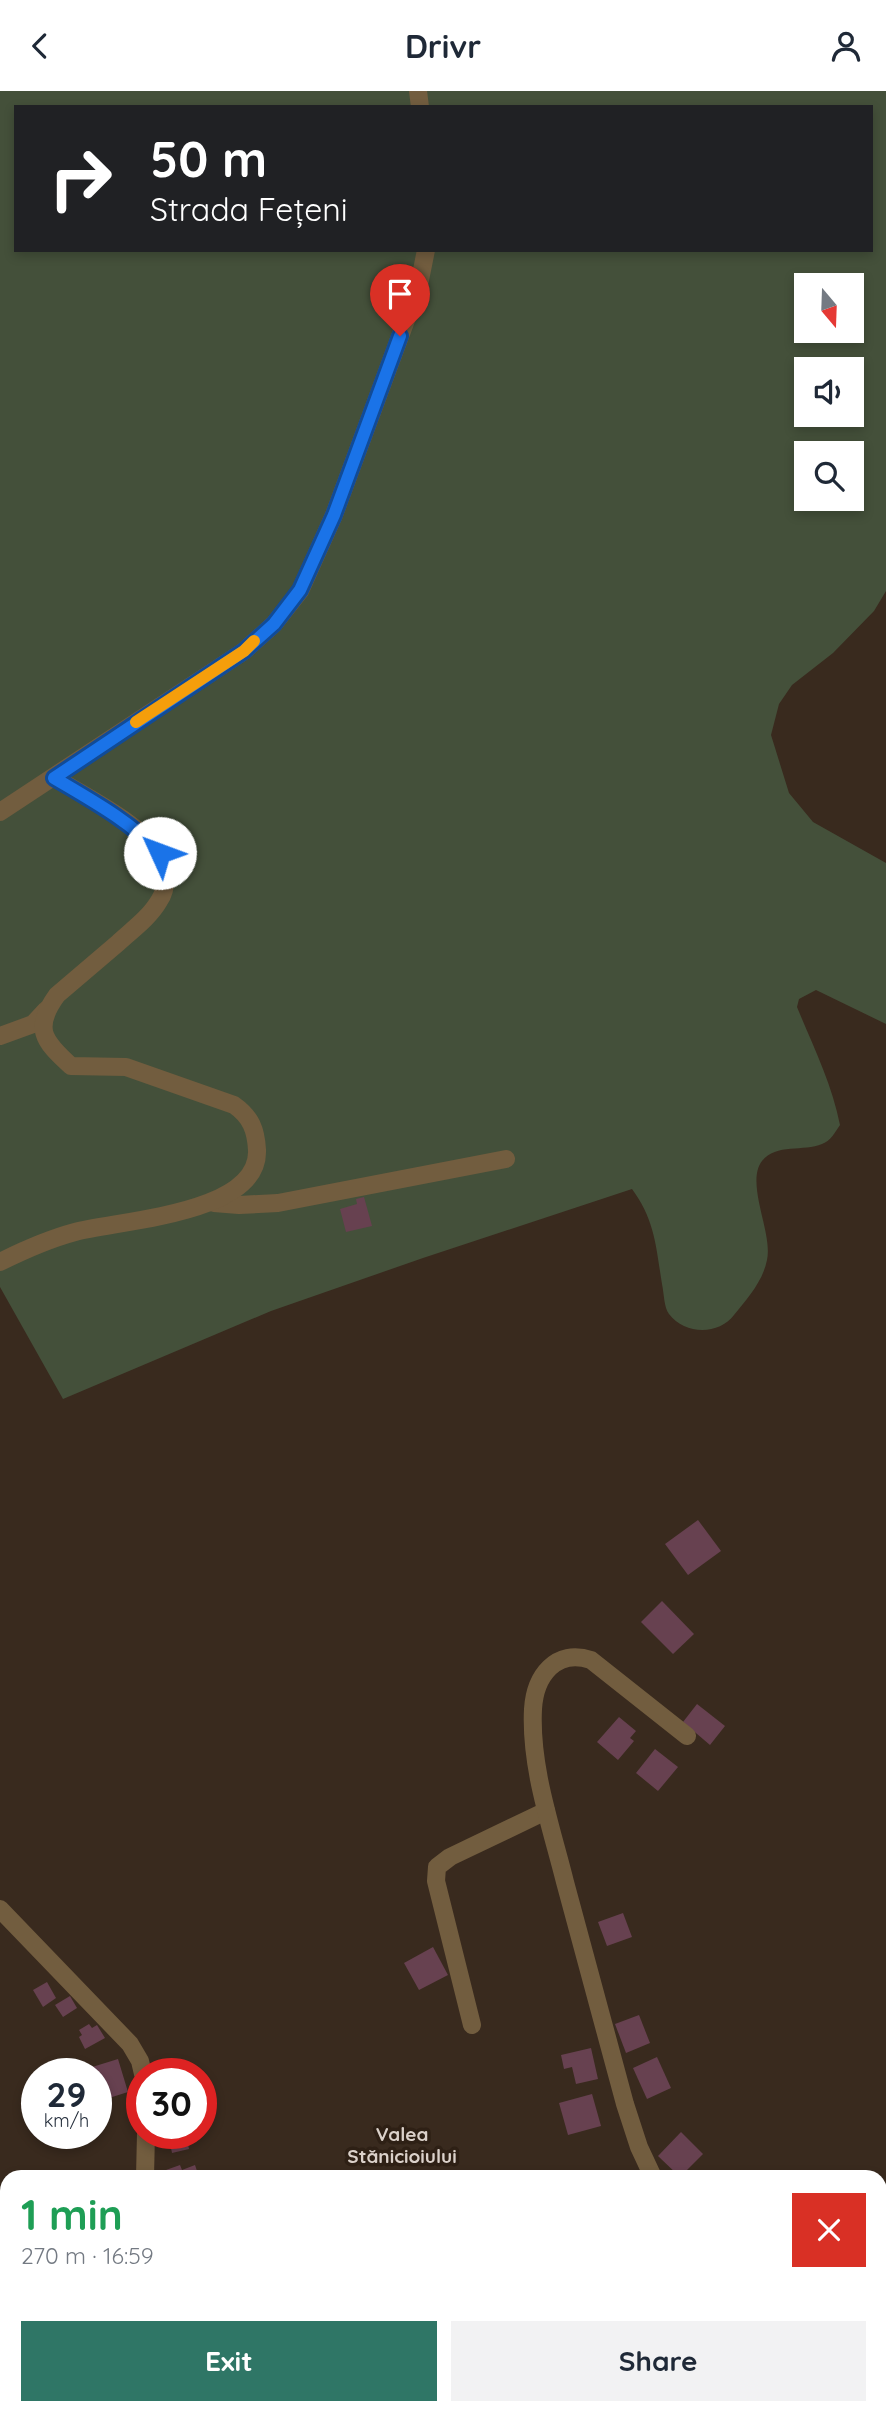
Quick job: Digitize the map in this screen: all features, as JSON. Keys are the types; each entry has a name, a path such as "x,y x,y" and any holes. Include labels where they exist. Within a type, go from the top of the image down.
{"street":[{"path":"0,812 244,651 274,624 300,590 334,515 419,285 426,252"},
{"path":"0,1035 33,1024 57,995 144,920 161,899 165,884 165,870 160,853 146,838 110,812 54,778"},
{"path":"46,1010 42,1029 47,1043 71,1066 126,1067 205,1093 234,1105 245,1113 257,1132 258,1161 241,1185 214,1203"},
{"path":"0,1262 73,1232 214,1203 278,1203 506,1159"},
{"path":"650,2170 625,2104 546,1811 539,1778 533,1708 537,1686 548,1668 562,1658 578,1656 591,1660 687,1736"},
{"path":"472,2025 436,1881 437,1867 450,1857 546,1811"},
{"path":"0,1909 130,2044 138,2058"},
{"path":"145,2170 146,2149"}],"green space":[{"path":"0,91 886,91 886,591 874,611 833,653 792,685 779,704 771,735 789,793 813,822 886,863 886,1024 816,990 799,999 797,1007 827,1080 840,1125 825,1143 775,1152 762,1161 756,1182 768,1249 767,1260 758,1282 734,1315 728,1322 711,1329 684,1326 669,1314 650,1223 632,1189 271,1311 63,1399 0,1287"}],"building":[{"path":"364,1197 372,1226 346,1232 340,1209 357,1204 356,1199"},
{"path":"698,1520 721,1551 688,1575 665,1544"},
{"path":"662,1601 694,1634 673,1654 641,1622"},
{"path":"697,1704 725,1726 710,1745 683,1722"},
{"path":"619,1717 636,1731 630,1738 634,1741 618,1760 597,1742"},
{"path":"655,1749 678,1767 658,1791 636,1773"},
{"path":"623,1913 632,1937 607,1946 598,1922"},
{"path":"433,1947 448,1975 419,1990 404,1963"},
{"path":"47,1982 56,1998 43,2007 33,1990"},
{"path":"70,1996 77,2008 63,2017 55,2005"},
{"path":"639,2015 650,2043 626,2053 615,2024"},
{"path":"89,2024 92,2028 97,2025 105,2038 85,2049 79,2037 82,2035 79,2030"},
{"path":"591,2048 598,2079 576,2084 572,2067 564,2069 561,2055"},
{"path":"657,2057 671,2088 647,2099 633,2068"},
{"path":"118,2059 126,2093 112,2097 112,2061"},
{"path":"592,2094 601,2126 568,2135 559,2103"},
{"path":"681,2132 703,2154 687,2170 673,2170 658,2156"},
{"path":"171,2149 189,2149 172,2153"},
{"path":"180,2165 182,2170 166,2170"},
{"path":"195,2165 197,2170 182,2170"}],"slow traffic":[{"path":"136,722 244,651 254,641"}],"district":[{"name":"Valea Stănicioiului","path":"402,2145"}],"route":[{"path":"160,853 146,838 110,812 54,778 244,651 274,624 300,590 319,550 400,336"}]}
